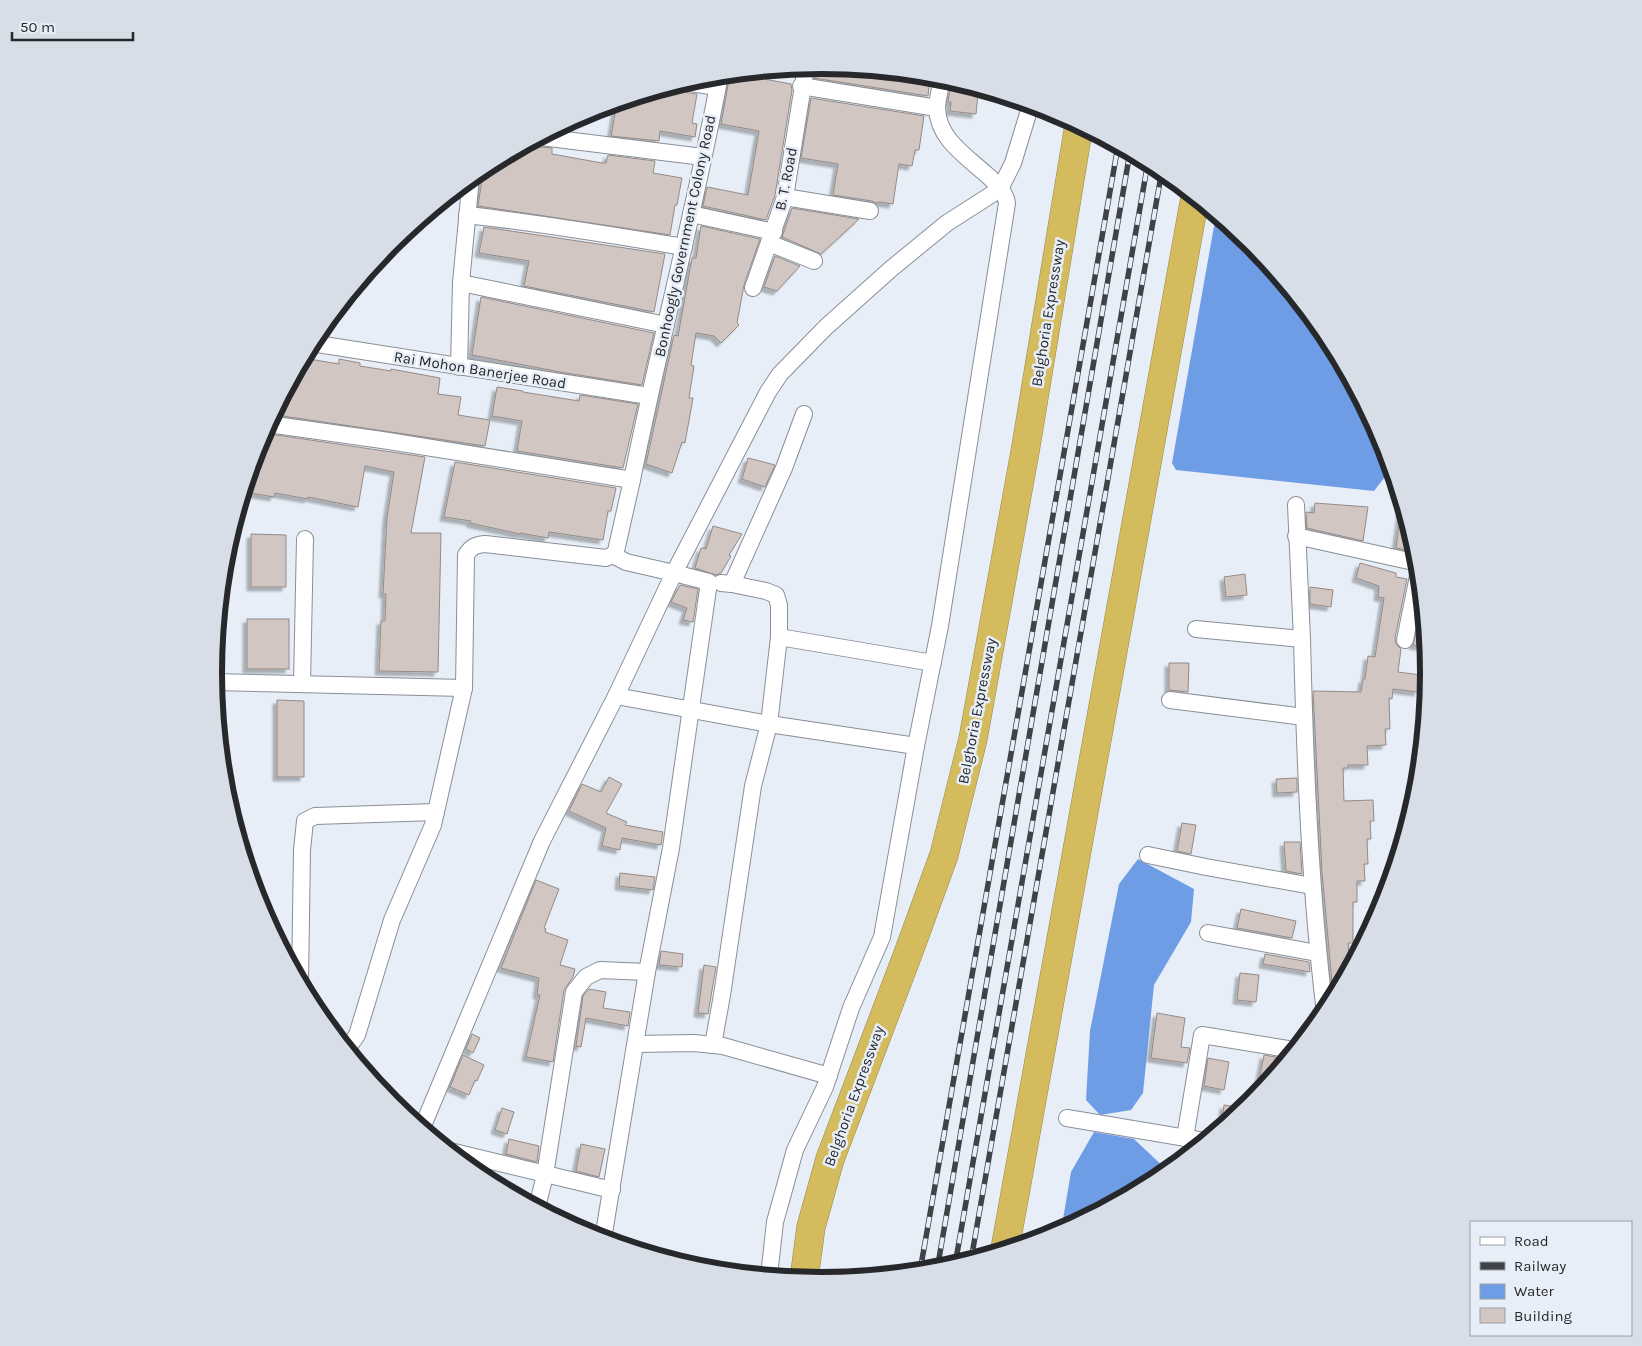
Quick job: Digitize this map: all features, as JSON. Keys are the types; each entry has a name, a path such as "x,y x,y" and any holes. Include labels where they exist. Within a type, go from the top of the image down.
{"highway":[{"name":"Belghoria Expressway","path":"805,1272 811,1227 830,1159 944,855 973,739 1026,446 1078,132"},
{"path":"1006,1242 1194,204"}],"street":[{"name":"B. T. Road","path":"753,288 785,197 804,74"},
{"name":"Bonhoogly Government Colony Road","path":"619,559 616,551 649,396 692,214 718,83"},
{"path":"801,86 937,108"},
{"path":"770,1270 775,1222 795,1150 829,1076 851,1008 882,937 946,590 1007,203 1005,194 996,184 946,137 940,125 937,108 941,86"},
{"path":"424,1122 542,841 616,696 668,572 768,392 780,374 826,327 899,263 996,184 1013,163 1029,111"},
{"path":"552,138 703,157"},
{"path":"459,367 461,283 470,188"},
{"path":"785,197 870,210"},
{"path":"692,214 771,238 814,261"},
{"path":"467,215 526,222 684,247"},
{"path":"461,283 666,325"},
{"name":"Rai Mohon Banerjee Road","path":"320,344 649,396"},
{"path":"732,584 784,468 804,414"},
{"path":"276,425 372,438 632,480"},
{"path":"1296,505 1312,886 1317,953 1328,991"},
{"path":"1296,536 1410,561"},
{"path":"302,684 305,539"},
{"path":"351,1044 358,1035 392,920 433,826 464,688 466,555 474,546 485,544 619,559 709,582 732,584 776,595 779,605 779,637 769,724 753,786 713,1045"},
{"path":"605,1232 648,972 671,848 709,582"},
{"path":"1404,640 1414,592"},
{"path":"1196,629 1302,639"},
{"path":"779,637 933,663"},
{"path":"222,682 464,688"},
{"path":"616,696 769,724 916,746"},
{"path":"1170,700 1304,717"},
{"path":"300,969 302,850 305,821 315,816 436,812"},
{"path":"1148,855 1312,886"},
{"path":"1208,933 1317,953"},
{"path":"538,1201 545,1175 574,992 586,977 600,970 648,972"},
{"path":"1185,1138 1202,1036 1287,1049"},
{"path":"636,1044 694,1043 723,1046 829,1076"},
{"path":"1067,1118 1196,1140"},
{"path":"466,1155 612,1190"}],"water":[{"path":"1215,221 1272,278 1319,340 1340,373 1358,408 1375,444 1386,475 1374,491 1176,470 1172,463"},
{"path":"1138,859 1194,889 1191,922 1154,985 1143,1093 1131,1110 1100,1115 1086,1100 1090,1031 1119,884"},
{"path":"1094,1132 1134,1139 1162,1165 1121,1192 1063,1221 1071,1172"}],"building":[{"path":"815,74 860,75 929,84 928,96 814,78"},
{"path":"757,78 791,84 792,90 775,195 766,220 703,206 707,187 748,195 759,131 721,124 729,81"},
{"path":"950,89 978,95 976,114 950,111 951,102 948,102"},
{"path":"681,90 697,94 692,123 697,124 695,137 660,131 659,141 611,136 616,110"},
{"path":"811,98 924,116 919,150 915,150 912,166 899,164 893,204 876,203 833,195 838,164 801,158"},
{"path":"537,146 552,148 552,154 602,163 606,163 608,155 655,161 653,173 682,178 670,235 478,206 482,179"},
{"path":"792,208 859,219 821,254 782,237"},
{"path":"701,226 760,239 744,285 737,323 739,325 721,343 714,336 696,333 691,365 694,366 689,398 693,398 685,443 682,442 672,473 646,464 674,335 678,336 692,258 696,258"},
{"path":"484,227 665,254 654,312 524,286 529,261 479,253"},
{"path":"775,256 800,266 777,291 764,287"},
{"path":"481,297 654,333 642,385 472,355"},
{"path":"311,359 339,364 339,359 360,363 360,366 391,371 391,369 440,378 438,394 461,397 458,415 490,420 485,446 280,416"},
{"path":"497,387 579,401 580,395 638,404 623,468 517,451 522,421 492,416"},
{"path":"272,434 425,457 411,533 441,533 438,672 379,671 381,621 385,621 386,594 383,594 387,518 394,472 365,466 358,507 308,497 308,499 275,493 274,497 250,493"},
{"path":"748,458 775,465 765,487 742,479"},
{"path":"455,462 616,488 611,511 608,511 603,540 549,532 548,538 520,534 470,523 471,521 444,517"},
{"path":"1315,503 1368,507 1363,541 1307,528 1306,512 1314,513"},
{"path":"1400,518 1408,550 1396,548"},
{"path":"713,526 742,534 721,573 716,575 695,568 701,548 706,549"},
{"path":"251,534 286,535 286,587 251,587"},
{"path":"1360,563 1396,573 1396,577 1407,579 1395,638 1396,644 1401,649 1398,672 1420,675 1420,682 1418,692 1393,689 1392,699 1389,698 1390,729 1385,729 1386,745 1367,746 1368,765 1348,765 1348,768 1343,768 1344,801 1373,800 1374,821 1370,821 1371,839 1367,839 1368,864 1364,864 1365,881 1357,881 1357,902 1353,902 1353,943 1348,943 1349,956 1334,982 1332,982 1322,872 1313,691 1361,692 1368,656 1375,657 1384,598 1378,597 1379,586 1356,578"},
{"path":"1245,574 1247,595 1226,597 1224,577"},
{"path":"680,585 698,589 693,622 683,620 687,608 671,602"},
{"path":"1310,587 1333,590 1331,607 1310,604"},
{"path":"247,619 289,619 289,669 247,669"},
{"path":"1418,623 1419,646 1413,645"},
{"path":"1169,663 1189,663 1188,692 1169,690"},
{"path":"277,700 304,701 304,777 277,777"},
{"path":"609,777 622,784 606,813 627,822 625,825 663,832 661,845 622,838 620,850 602,846 606,828 569,811 582,784 601,792"},
{"path":"1297,778 1297,792 1277,793 1276,779"},
{"path":"1182,823 1196,825 1191,854 1177,851"},
{"path":"1284,842 1300,842 1302,874 1286,871"},
{"path":"620,873 655,877 653,890 619,886"},
{"path":"536,880 559,889 544,928 546,929 545,932 568,940 560,965 575,969 573,977 564,990 553,1062 526,1057 540,995 537,995 539,978 501,968"},
{"path":"1241,909 1296,921 1292,938 1237,928"},
{"path":"661,951 683,954 682,967 659,965"},
{"path":"1265,954 1309,962 1310,972 1263,964"},
{"path":"704,965 716,967 708,1014 698,1013"},
{"path":"1240,973 1259,975 1256,1002 1237,1000"},
{"path":"589,989 606,992 603,1008 630,1012 628,1026 586,1018 581,1047 576,1046 583,996"},
{"path":"1157,1013 1185,1018 1181,1047 1190,1048 1187,1063 1151,1058"},
{"path":"472,1034 480,1038 473,1053 466,1049"},
{"path":"463,1055 484,1065 469,1095 450,1087"},
{"path":"1264,1055 1280,1058 1272,1068 1259,1082"},
{"path":"1208,1058 1229,1062 1224,1090 1204,1086"},
{"path":"1224,1105 1235,1107 1222,1118"},
{"path":"502,1108 514,1112 507,1134 495,1130"},
{"path":"509,1139 539,1146 537,1162 506,1154"},
{"path":"581,1144 605,1149 599,1177 576,1171"}],"railway":[{"path":"921,1264 1117,152"},
{"path":"939,1261 1129,159"},
{"path":"956,1257 1147,170"},
{"path":"972,1253 1160,180"}]}
